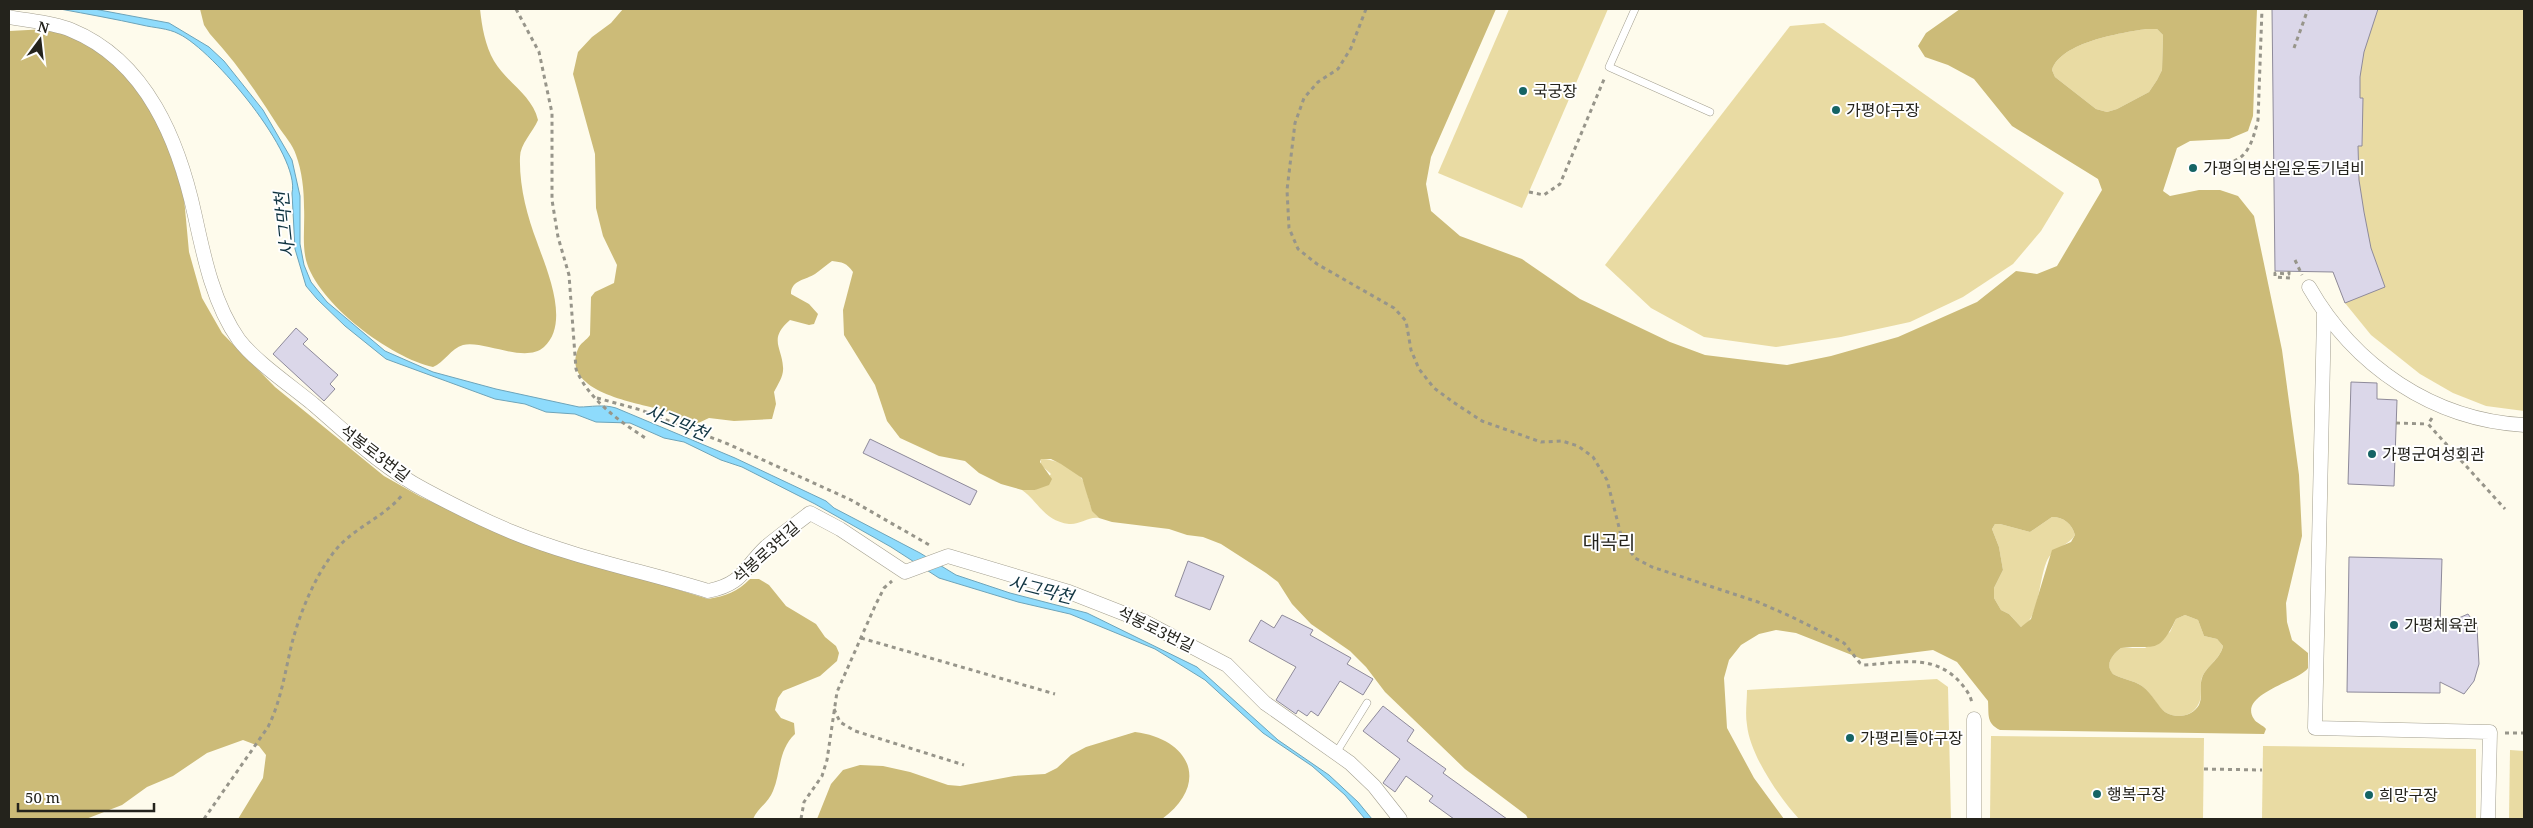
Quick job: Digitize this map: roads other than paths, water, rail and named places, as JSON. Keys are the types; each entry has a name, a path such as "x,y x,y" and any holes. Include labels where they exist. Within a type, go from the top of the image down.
{"street":[{"name":"석봉로3번길","path":"9,17 71,30 117,58 156,105 174,140 191,196 212,282 220,304 240,341 347,434 412,482 512,532 573,552 708,591 723,588 737,581 766,548 810,513 840,529 905,572 948,556 1069,592 1143,621 1227,665 1265,703 1336,753 1374,786 1400,819"},
{"path":"2309,287 2324,314 2351,346 2380,372 2439,406 2476,419 2524,426"},
{"path":"2324,314 2315,728 2490,732 2488,819"},
{"path":"1974,718 1974,819"}],"lane":[{"path":"1635,9 1609,67 1710,112"},
{"path":"1336,753 1367,703"}],"water":[{"path":"60,9 94,9 169,23 209,47 224,61 263,110 292,160 300,196 300,244 304,265 311,282 327,302 385,351 433,372 496,389 579,407 602,406 616,408 735,458 826,501 834,508 920,553 956,575 1010,593 1087,613 1197,667 1278,740 1329,775 1358,802 1372,819 1365,819 1345,795 1312,766 1263,733 1205,680 1155,649 1070,614 1018,602 939,578 891,547 815,504 742,467 721,460 684,442 664,438 630,423 596,422 575,414 546,412 525,404 495,399 386,359 345,326 306,286 295,249 291,176 283,154 269,130 232,81 194,44 175,32"}],"place":[{"name":"국궁장","path":"1523,91"},
{"name":"가평야구장","path":"1836,110"},
{"name":"가평의병삼일운동기념비","path":"2193,168"},
{"name":"가평군여성회관","path":"2372,454"},
{"name":"가평체육관","path":"2394,625"},
{"name":"가평리틀야구장","path":"1850,738"},
{"name":"행복구장","path":"2097,794"},
{"name":"희망구장","path":"2369,795"}],"district":[{"name":"대곡리","path":"1609,542"}],"water label":[{"name":"사그막천","path":"284,225"},
{"name":"사그막천","path":"677,422"},
{"name":"사그막천","path":"1041,589"}]}
